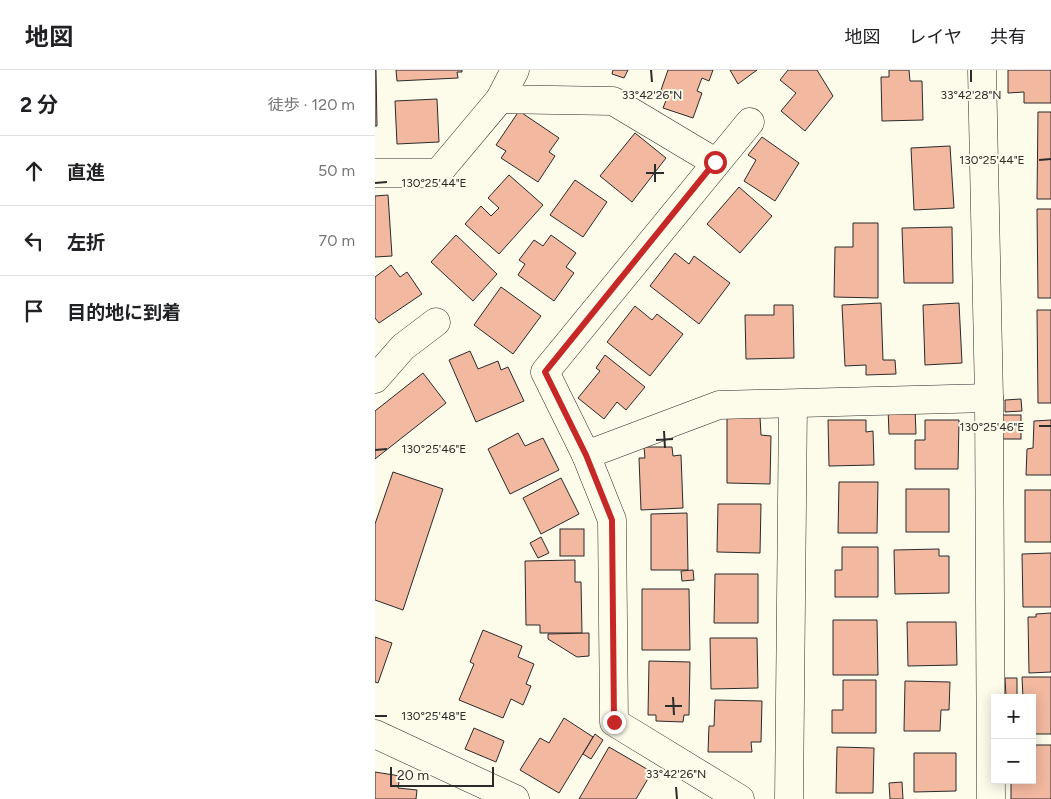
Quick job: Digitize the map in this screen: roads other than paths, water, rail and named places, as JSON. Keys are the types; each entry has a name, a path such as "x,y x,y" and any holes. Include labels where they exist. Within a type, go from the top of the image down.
{"street":[{"path":"375,173 438,173 500,99 515,70"},
{"path":"982,70 989,398 991,799"},
{"path":"500,99 613,101 715,162"},
{"path":"740,799 614,722 612,520 586,455 545,372 715,162 750,122"},
{"path":"375,378 403,347 436,322"},
{"path":"586,455 719,405 989,398"},
{"path":"789,799 793,404"},
{"path":"375,734 515,799"}]}
